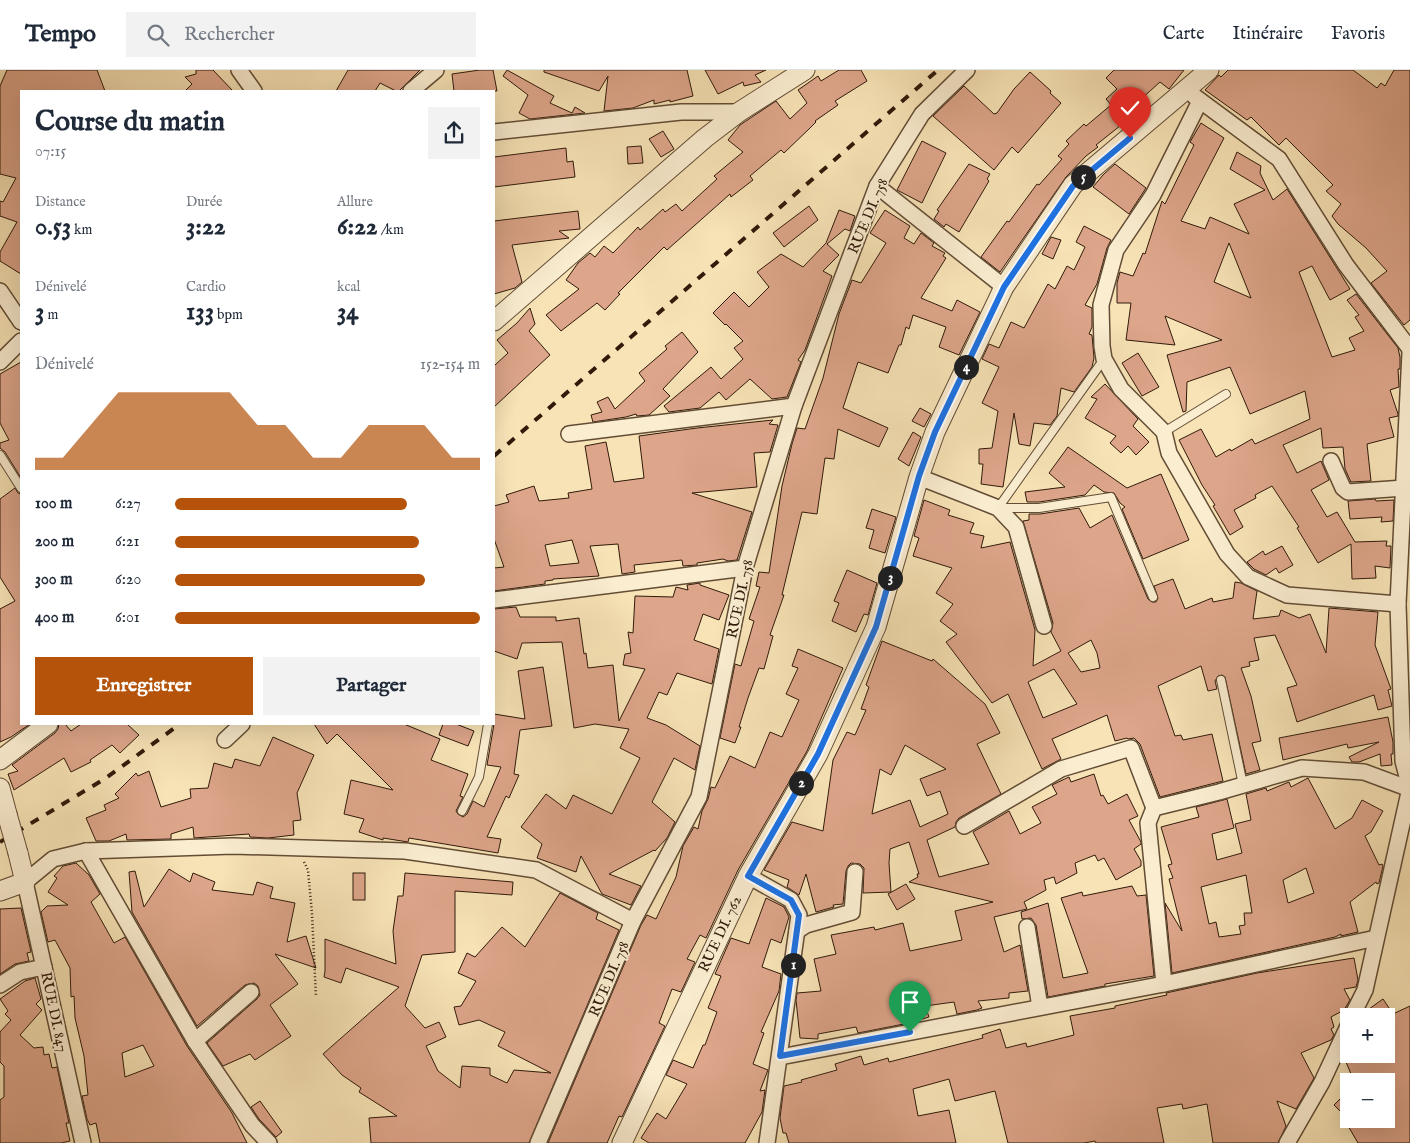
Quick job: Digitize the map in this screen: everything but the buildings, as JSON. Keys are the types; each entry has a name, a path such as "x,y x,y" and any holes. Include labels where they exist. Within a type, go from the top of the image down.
{"street":[{"path":"239,70 253,90"},
{"path":"412,90 436,70"},
{"path":"495,320 705,138 739,112 805,70"},
{"name":"RUE DI. 758","path":"538,1143 633,921 699,797 745,568 794,406 877,186 922,114 966,70"},
{"name":"RUE DI. 762","path":"622,1143 748,876 818,754 876,627 919,476 935,432 1004,287 1073,186 1194,96 1210,70"},
{"path":"1356,1008 1365,990 1410,788 1403,761 1398,604 1405,565 1404,488 1410,350 1346,265 1279,159 1194,96 1153,195 1116,250 1101,305 1104,358 1121,389 1164,432 1169,453 1227,554 1248,577 1287,595 1398,604"},
{"path":"495,132 681,112 739,112"},
{"path":"877,186 1004,287"},
{"path":"2,297 20,321"},
{"path":"0,362 20,342"},
{"path":"569,434 794,406"},
{"path":"1331,461 1346,491 1404,488"},
{"path":"919,476 998,508 1016,526 1044,626"},
{"path":"495,600 745,568"},
{"path":"0,760 47,725"},
{"path":"225,740 241,725"},
{"path":"964,826 1061,769 1131,748 1154,808 1148,823 1164,984"},
{"path":"1154,808 1302,768 1364,772 1410,788"},
{"path":"0,788 25,882"},
{"path":"0,891 25,882 53,859 86,851 233,846 405,851 536,870 633,921"},
{"path":"86,851 195,1041 252,1125 269,1143"},
{"path":"797,931 806,925 852,912 855,872"},
{"path":"748,876 791,900 799,915 767,1143"},
{"name":"RUE DI. 847","path":"25,882 83,1143"},
{"path":"1027,927 1040,1008"},
{"path":"780,1056 1164,984 1376,938"},
{"path":"0,985 20,972 44,967"},
{"path":"195,1041 251,992"},
{"path":"1286,1143 1322,1082 1340,1043"}],"lane":[{"path":"998,508 1104,358"},
{"path":"1164,432 1226,394"},
{"path":"0,455 20,486"},
{"path":"998,508 1039,508 1111,498 1154,597"},
{"path":"1221,680 1243,785"},
{"path":"462,811 479,777 488,725"}],"path":[{"path":"297,848 308,870 316,997"}],"railway":[{"path":"495,455 938,70"},
{"path":"0,842 106,778 179,725"}],"route":[{"path":"910,1032 780,1056 799,915 791,900 748,876 818,754 876,627 919,476 935,432 1004,287 1073,186 1130,138"}]}
